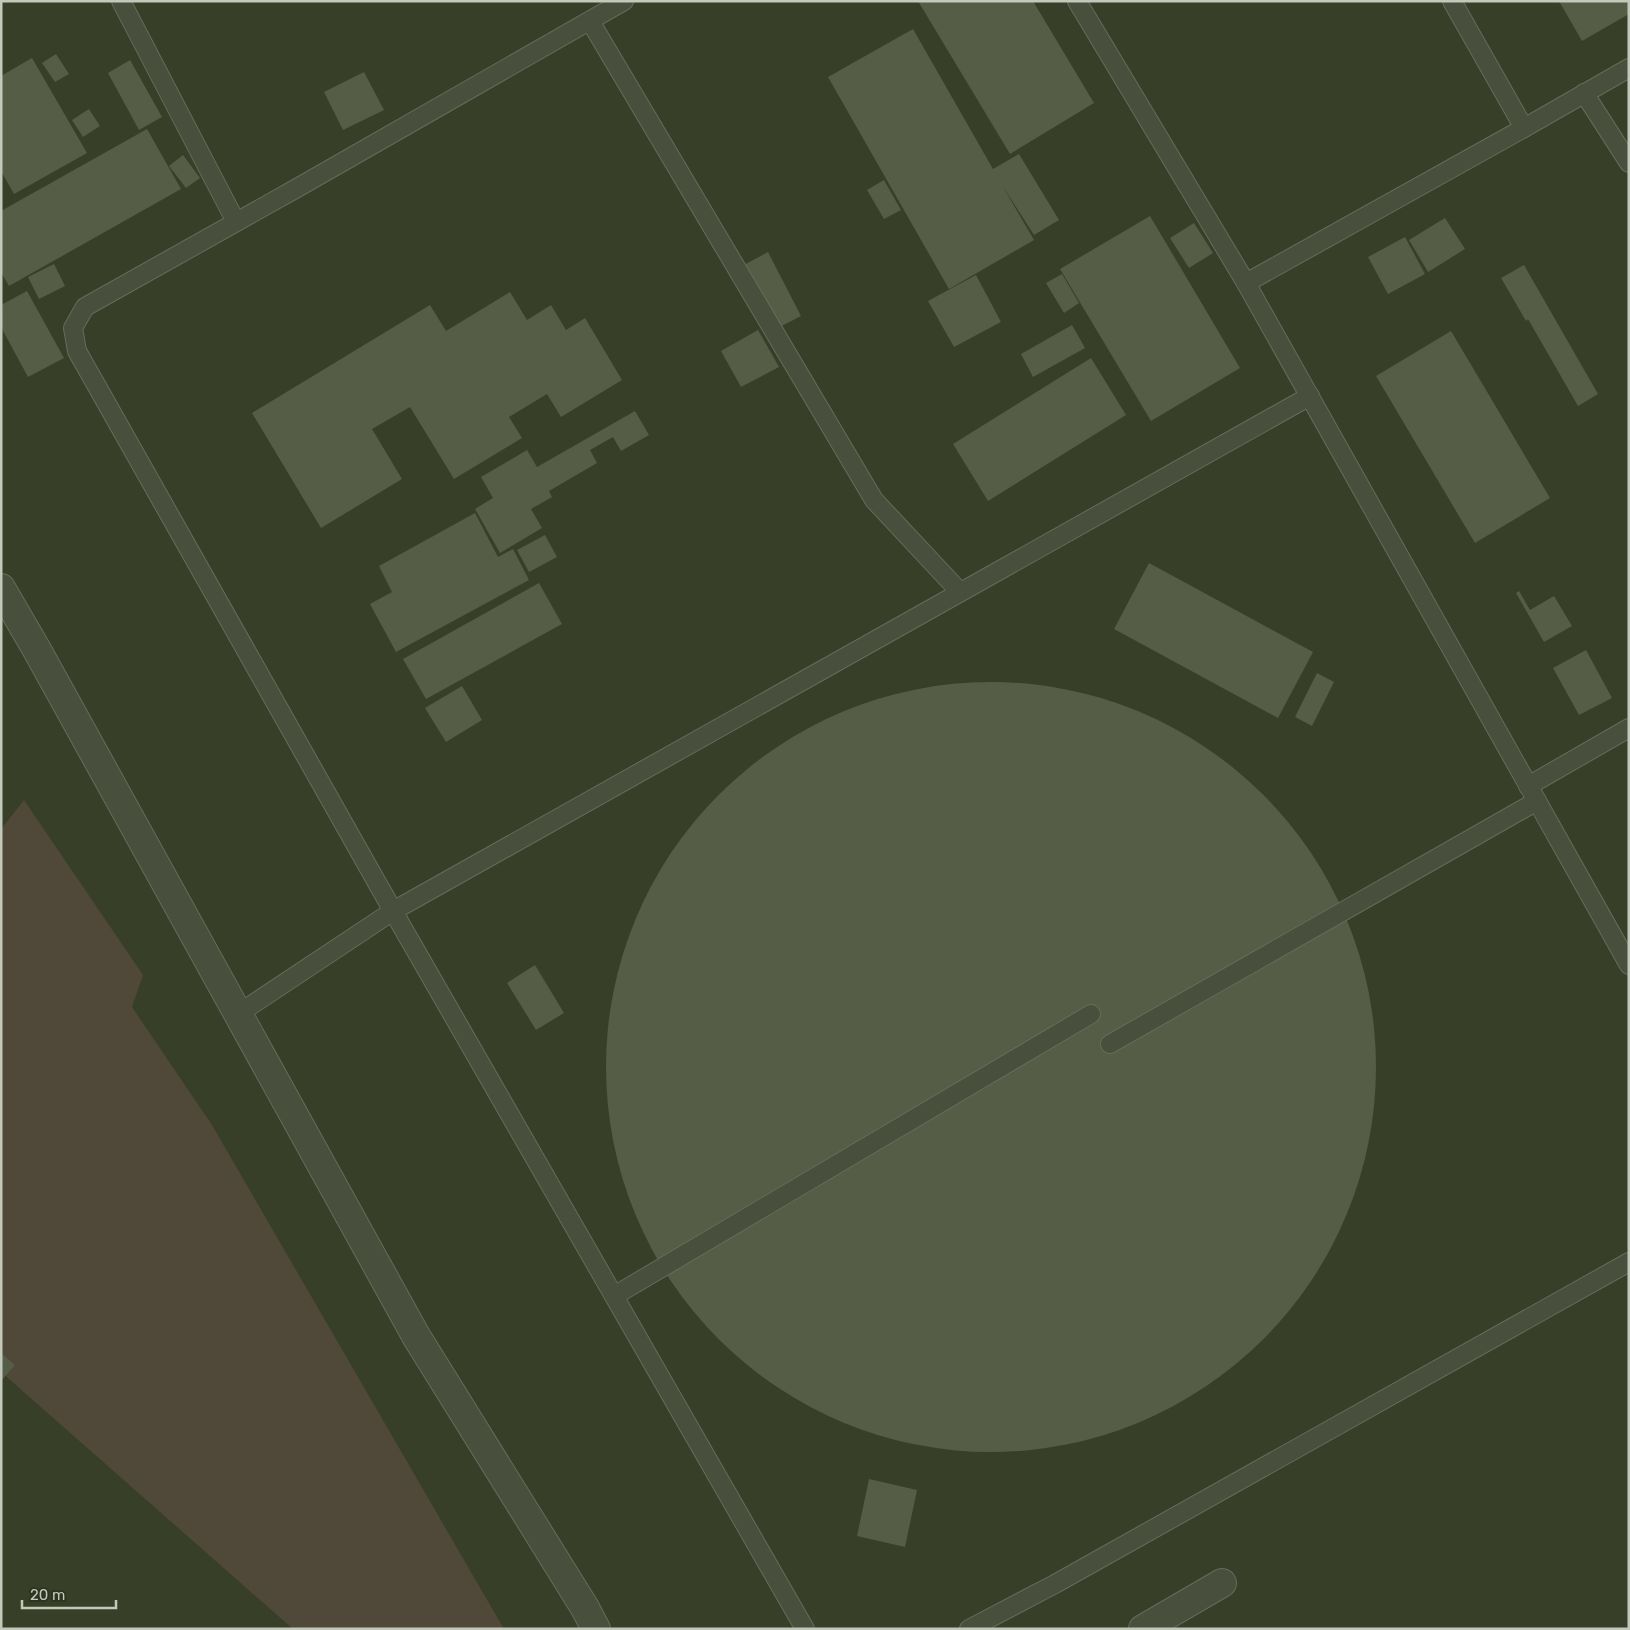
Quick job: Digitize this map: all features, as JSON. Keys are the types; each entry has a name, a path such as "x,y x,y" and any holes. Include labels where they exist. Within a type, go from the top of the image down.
{"street":[{"path":"1,588 47,667 416,1336 586,1608 596,1629"},
{"path":"1143,1629 1222,1583"}],"lane":[{"path":"121,1 236,222"},
{"path":"624,1 85,307 73,328 77,351 393,911 805,1629"},
{"path":"1077,1 1246,283 1629,965"},
{"path":"1452,1 1524,128"},
{"path":"590,20 874,500 960,592"},
{"path":"1246,283 1629,68"},
{"path":"1584,93 1629,163"},
{"path":"238,1014 393,911 1310,396"},
{"path":"1110,1044 1533,794 1629,728"},
{"path":"614,1296 1091,1014"},
{"path":"969,1629 1055,1584 1629,1262"}],"shaded area":[{"path":"24,800 143,975 132,1007 212,1125 504,1629 293,1629 1,1372 1,829"}],"building":[{"path":"918,1 1033,1 1094,103 1010,154"},
{"path":"1559,1 1629,1 1629,14 1582,41"},
{"path":"913,29 993,169 1019,154 1059,220 1034,235 1002,185 1034,240 949,289 828,77"},
{"path":"56,54 69,74 55,82 42,63"},
{"path":"32,58 87,153 14,194 1,171 1,76"},
{"path":"130,60 162,117 139,130 108,73"},
{"path":"364,72 384,110 343,130 324,92"},
{"path":"89,109 100,126 83,137 72,120"},
{"path":"147,129 181,189 9,286 1,272 1,211"},
{"path":"183,155 200,178 186,188 169,166"},
{"path":"884,180 901,210 884,219 867,190"},
{"path":"1150,216 1240,368 1151,421 1060,269"},
{"path":"1445,218 1465,249 1428,272 1409,240"},
{"path":"1194,223 1213,253 1189,268 1170,238"},
{"path":"1405,237 1425,274 1388,294 1368,257"},
{"path":"768,252 801,316 774,330 740,267"},
{"path":"54,264 65,286 39,299 28,277"},
{"path":"1524,265 1598,394 1578,406 1528,319 1526,321 1501,278"},
{"path":"1062,274 1079,303 1064,313 1046,283"},
{"path":"976,275 1001,322 954,347 928,301"},
{"path":"27,291 64,358 28,377 1,327 1,305"},
{"path":"510,292 527,320 551,305 566,330 585,318 622,380 561,417 547,394 509,417 522,438 454,479 410,407 372,429 402,479 321,528 252,413 430,305 446,331"},
{"path":"1072,325 1085,348 1033,377 1021,354"},
{"path":"758,330 779,367 741,387 721,351"},
{"path":"1451,331 1550,498 1475,543 1376,376"},
{"path":"1091,358 1126,415 988,501 953,444"},
{"path":"635,411 649,435 621,451 613,437 590,450 597,463 549,491 552,497 531,509 542,528 500,553 475,509 493,498 481,477 527,450 537,467"},
{"path":"475,513 498,557 513,549 529,580 396,652 370,604 392,592 379,566"},
{"path":"545,535 557,557 529,572 517,550"},
{"path":"1149,563 1313,652 1278,718 1114,629"},
{"path":"539,583 562,624 426,699 403,659"},
{"path":"1519,591 1530,610 1554,596 1572,626 1544,642 1516,593"},
{"path":"1586,650 1612,698 1579,715 1553,668"},
{"path":"1317,673 1334,682 1312,726 1295,717"},
{"path":"991,682 1029,684 1066,689 1103,698 1138,711 1173,727 1205,747 1235,769 1263,795 1289,823 1311,853 1331,885 1347,920 1360,955 1369,992 1374,1029 1376,1067 1374,1105 1369,1142 1360,1179 1347,1214 1331,1249 1311,1281 1289,1311 1263,1339 1235,1365 1205,1387 1173,1407 1138,1423 1103,1436 1066,1445 1029,1450 991,1452 953,1450 916,1445 879,1436 844,1423 809,1407 777,1387 747,1365 719,1339 693,1311 671,1281 651,1249 635,1214 622,1179 613,1142 608,1105 606,1067 608,1029 613,992 622,955 635,920 651,885 671,853 693,823 719,795 747,769 777,747 809,727 844,711 879,698 916,689 953,684"},
{"path":"462,686 482,720 446,742 425,708"},
{"path":"535,965 564,1013 536,1030 507,983"},
{"path":"1,1353 15,1365 1,1381"},
{"path":"869,1479 917,1490 905,1547 857,1536"}]}
